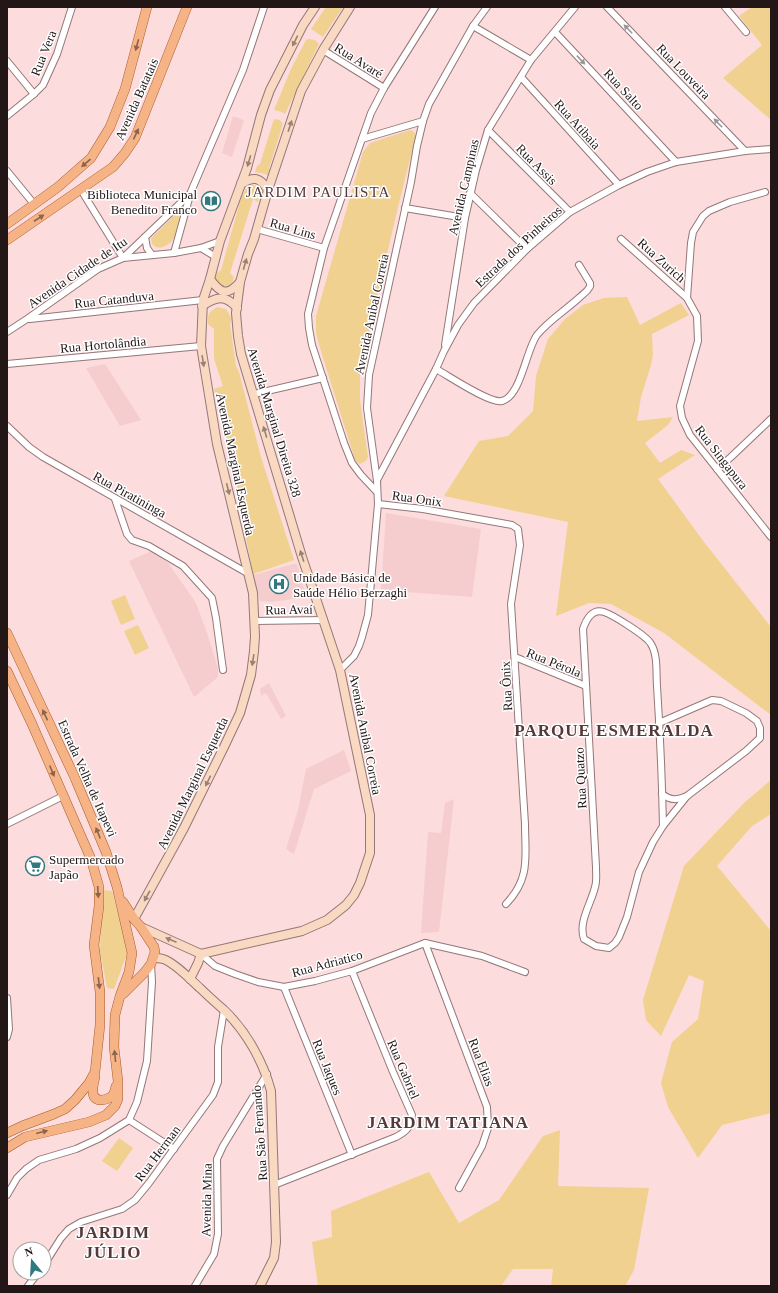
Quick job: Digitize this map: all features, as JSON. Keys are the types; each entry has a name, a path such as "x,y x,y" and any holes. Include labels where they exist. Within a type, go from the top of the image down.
{"main road":[{"path":"7,224 58,187 91,158 110,127 125,89 147,7"},
{"name":"Avenida Batatais","path":"7,240 114,167 125,154 135,138 187,7"},
{"name":"Avenida Marginal Esquerda","path":"134,919 197,802 224,747 240,713 251,675 254,651 255,621 253,594 217,444 200,346 203,303 220,241 247,168 261,115 270,90 315,7"},
{"name":"Avenida Marginal Direita 328","path":"340,670 302,557 241,354 238,336 237,308 240,282 248,254 301,91 323,50 350,7"},
{"path":"241,184 254,178 264,182 268,190"},
{"path":"210,279 221,292 229,291 235,288 240,282"},
{"path":"203,303 218,298 226,299 237,308"},
{"name":"Estrada Velha de Itapevi","path":"7,633 75,778 106,852 120,897 132,953 129,972 115,1015 114,1047 118,1081 118,1099 115,1106 106,1115 89,1122 25,1137 7,1148"},
{"name":"Avenida Anibal Correia","path":"201,954 310,928 327,920 346,905 354,895 360,883 370,853 370,815 340,670"},
{"path":"7,672 32,724 91,859 99,887 99,906 94,945 100,992 100,1026 93,1093 95,1098 103,1100 114,1093 118,1081"},
{"path":"120,897 141,927 155,952 152,961 144,973 120,996"},
{"name":"Rua Adriatico","path":"141,927 201,954"},
{"path":"190,979 201,954"},
{"name":"Rua São Fernando","path":"152,961 163,959 170,963 224,1010 251,1044 267,1074 271,1091 276,1242 274,1258 260,1286"},
{"path":"7,1133 65,1109 83,1092 95,1072"}],"street":[{"name":"Rua Vera","path":"7,116 34,94 48,76 57,54 72,7"},
{"name":"Avenida Cidade de Itu","path":"174,253 190,194 244,70 264,7"},
{"path":"376,491 361,476 352,462 344,443 312,345 308,314 324,248 371,113 384,88 435,7"},
{"name":"Avenida Anibal Correia","path":"340,670 354,656 359,646 368,615 378,504 376,491 377,481 367,408 369,374 374,345 391,279 423,120 429,104 473,26 487,7"},
{"name":"Avenida Campinas","path":"444,351 465,218 470,193 488,130 531,60 575,7"},
{"name":"Rua Louveira","path":"607,7 745,151"},
{"path":"725,7 746,32"},
{"path":"473,26 531,60"},
{"name":"Rua Salto","path":"555,32 676,162"},
{"name":"Rua Avaré","path":"323,50 384,88"},
{"path":"7,60 34,94"},
{"name":"Rua Atibaia","path":"521,77 619,185"},
{"path":"362,138 423,120"},
{"name":"Rua Assis","path":"488,130 570,212"},
{"name":"Estrada dos Pinheiros","path":"377,481 458,325 474,303 527,250 570,212 619,185 647,172 676,162 745,151 771,149"},
{"path":"7,171 34,204"},
{"path":"81,190 123,258 174,253 201,248 220,241"},
{"path":"687,298 693,232 703,216 709,211 722,205 765,192"},
{"path":"470,193 527,250"},
{"name":"Avenida Cidade de Itu","path":"7,332 98,269 123,258 190,194"},
{"path":"405,208 465,218"},
{"name":"Rua Lins","path":"257,229 324,248"},
{"path":"145,237 147,248 152,255"},
{"name":"Rua Zurich","path":"621,239 687,298"},
{"path":"201,248 216,257"},
{"path":"436,369 487,398 498,401 508,397 514,390 535,338 541,330 589,289 590,283 579,265"},
{"name":"Rua Singapura","path":"687,298 697,316 698,341 680,406 682,418 690,435 771,537"},
{"name":"Rua Catanduva","path":"27,319 203,303"},
{"name":"Rua Hortolândia","path":"7,364 200,346"},
{"path":"254,394 323,378"},
{"path":"717,469 771,419"},
{"name":"Rua Piratininga","path":"7,426 29,447 43,457 249,574"},
{"path":"116,499 123,526 132,540 149,546 183,566 212,598 223,670"},
{"name":"Rua Onix","path":"378,504 454,514"},
{"name":"Rua Ônix","path":"454,514 512,525 518,529 520,545 512,604 524,824 525,871 520,885 506,904"},
{"name":"Rua Quatzo","path":"659,723 654,651 651,642 628,626 602,611 595,612 590,615 583,629 596,885 582,924 581,932 584,939 596,946 609,948 615,943 627,917 639,872 653,842 663,826"},
{"name":"Rua Avaí","path":"255,621 324,620"},
{"name":"Rua Pérola","path":"515,657 586,686"},
{"path":"712,700 721,701 746,713 757,721 760,728 760,738 687,796 663,826 659,723 712,700"},
{"path":"662,794 674,800 687,796"},
{"path":"7,824 63,796"},
{"path":"424,943 482,956 525,972"},
{"name":"Rua Adriatico","path":"201,954 215,966 235,974 258,982 284,986 315,981 352,971 424,943"},
{"name":"Rua Elias","path":"424,943 487,1107 488,1128 482,1146 459,1188"},
{"path":"7,1195 17,1178 26,1168 38,1160 76,1149 100,1138 129,1120 137,1102 147,1061 152,961"},
{"name":"Rua Gabriel","path":"274,1185 396,1137 406,1131 411,1123 412,1115 352,971"},
{"name":"Rua Jaques","path":"284,986 352,1155"},
{"path":"7,998 9,1029 7,1037"},
{"name":"Rua Herman","path":"52,1252 69,1229 81,1222 122,1209 135,1200 213,1095 218,1082 218,1047 224,1010"},
{"name":"Avenida Mina","path":"195,1286 214,1254 218,1234 217,1159 223,1146 267,1074"},
{"path":"129,1120 174,1149"}],"shaded area":[{"path":"326,7 343,7 323,37 311,29"},
{"path":"752,7 771,7 771,120 723,78 762,45 739,16"},
{"path":"306,40 315,40 319,44 285,114 274,110 291,69"},
{"path":"233,116 244,120 232,157 222,153"},
{"path":"275,119 280,120 283,124 269,168 271,171 269,176 255,172 257,166 260,164"},
{"path":"410,130 416,135 360,375 360,400 368,457 366,461 360,464 355,460 320,348 316,333 316,316 363,152 370,143"},
{"path":"250,185 257,186 259,188 259,199 258,202 253,199 230,273 234,277 232,283 228,286 220,285 215,278 221,270 241,198 247,187"},
{"path":"176,214 179,215 180,218 174,239 167,245 158,248 152,244 151,238"},
{"path":"627,297 640,325 681,303 689,315 652,334 653,354 641,397 637,421 673,417 668,425 645,443 660,463 681,450 695,455 658,479 704,542 771,627 771,715 664,633 611,604 589,603 556,616 568,522 444,496 479,441 508,436 533,411 536,376 548,339 565,319 583,305 604,298"},
{"path":"217,307 226,309 231,318 230,324 236,366 239,372 261,457 294,560 253,574 227,440 214,389 223,386 214,359 214,329 208,324 208,317 210,313"},
{"path":"105,364 141,420 120,426 86,368"},
{"path":"386,513 481,529 472,597 381,590"},
{"path":"152,551 169,564 196,603 218,668 218,677 194,697 129,561"},
{"name":"Unidade Básica de Saúde Hélio Berzaghi","path":"297,564 306,597 272,602 260,601 253,575"},
{"path":"125,595 135,619 121,625 111,601"},
{"path":"138,625 149,648 135,655 124,631"},
{"path":"269,683 286,716 281,719 266,693 261,696 260,689"},
{"path":"344,750 351,771 314,789 294,854 286,849 298,810 306,769"},
{"path":"771,780 771,814 752,826 717,866 771,931 771,1113 722,1125 698,1158 668,1107 661,1083 672,1042 698,1019 704,981 689,975 661,1036 646,1020 643,1000 684,866 745,802"},
{"path":"454,799 439,932 421,933 428,832 441,833 445,803"},
{"path":"102,890 112,891 128,951 114,989 107,988 100,951"},
{"path":"560,1130 558,1186 649,1188 634,1270 625,1286 551,1286 553,1269 513,1269 501,1286 318,1286 312,1242 332,1237 331,1211 429,1172 459,1223 499,1200 543,1136"},
{"path":"119,1138 133,1148 117,1171 102,1161"}],"place":[{"name":"Biblioteca Municipal Benedito Franco","path":"211,201"},
{"name":"Unidade Básica de Saúde Hélio Berzaghi","path":"279,584"},
{"name":"Supermercado Japão","path":"35,866"}],"district":[{"name":"JARDIM PAULISTA","path":"318,192"},
{"name":"PARQUE ESMERALDA","path":"614,730"},
{"name":"JARDIM TATIANA","path":"448,1122"},
{"name":"JARDIM JÚLIO","path":"113,1242"}]}
